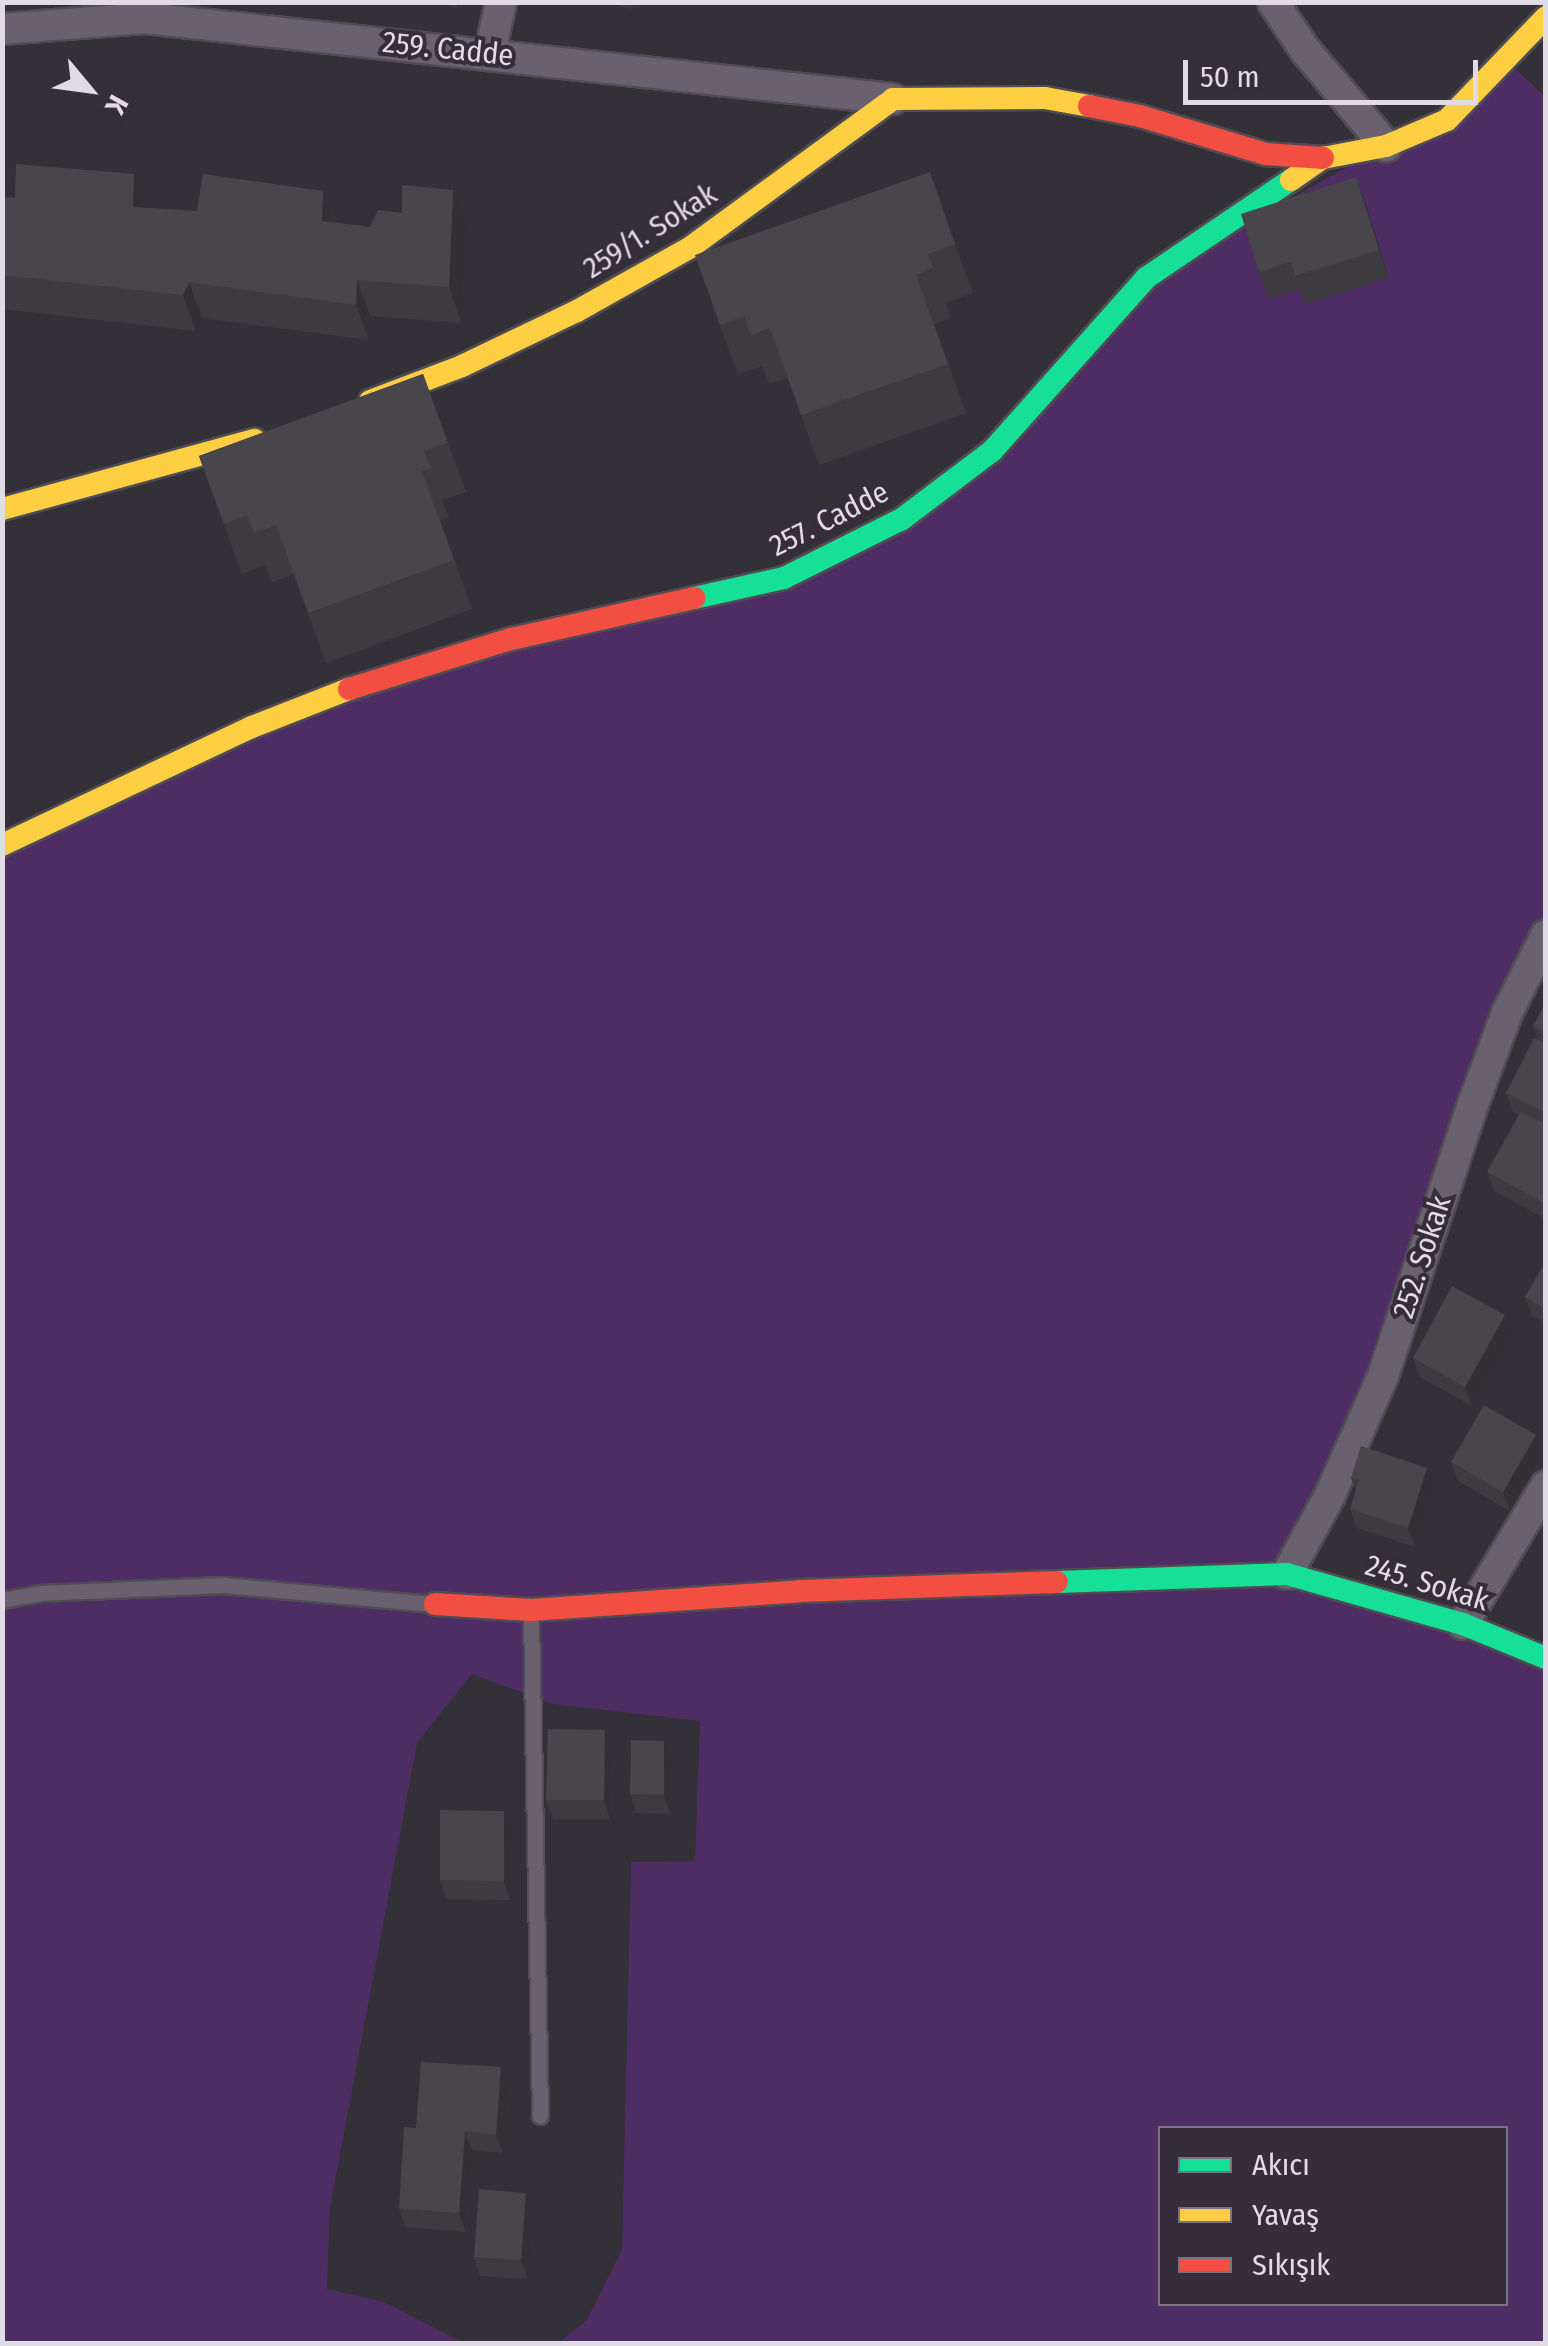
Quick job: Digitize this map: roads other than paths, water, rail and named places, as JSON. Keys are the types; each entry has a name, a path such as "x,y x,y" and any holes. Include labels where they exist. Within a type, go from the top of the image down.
{"street":[{"path":"490,52 501,2"},
{"path":"1273,2 1306,50 1386,146"},
{"name":"259. Cadde","path":"19,18 144,18 490,52 894,99"},
{"name":"257. Cadde","path":"2,845 252,727 384,676 511,640 784,578 902,518 992,451 1146,278 1323,158 1386,146 1447,120 1546,18"},
{"path":"894,99 1045,98 1140,116 1266,154 1323,158"},
{"name":"259/1. Sokak","path":"356,406 462,366 577,311 691,247 894,99"},
{"path":"2,509 120,480 284,432"},
{"name":"252. Sokak","path":"1287,1574 1330,1495 1384,1376 1473,1104 1507,1012 1546,935"},
{"path":"1463,1624 1546,1486"},
{"name":"245. Sokak","path":"435,1604 531,1610 819,1590 1287,1574 1463,1624 1546,1658"}],"lane":[{"path":"2,1600 40,1593 223,1584 435,1604"},
{"path":"531,1610 540,2116"}]}
